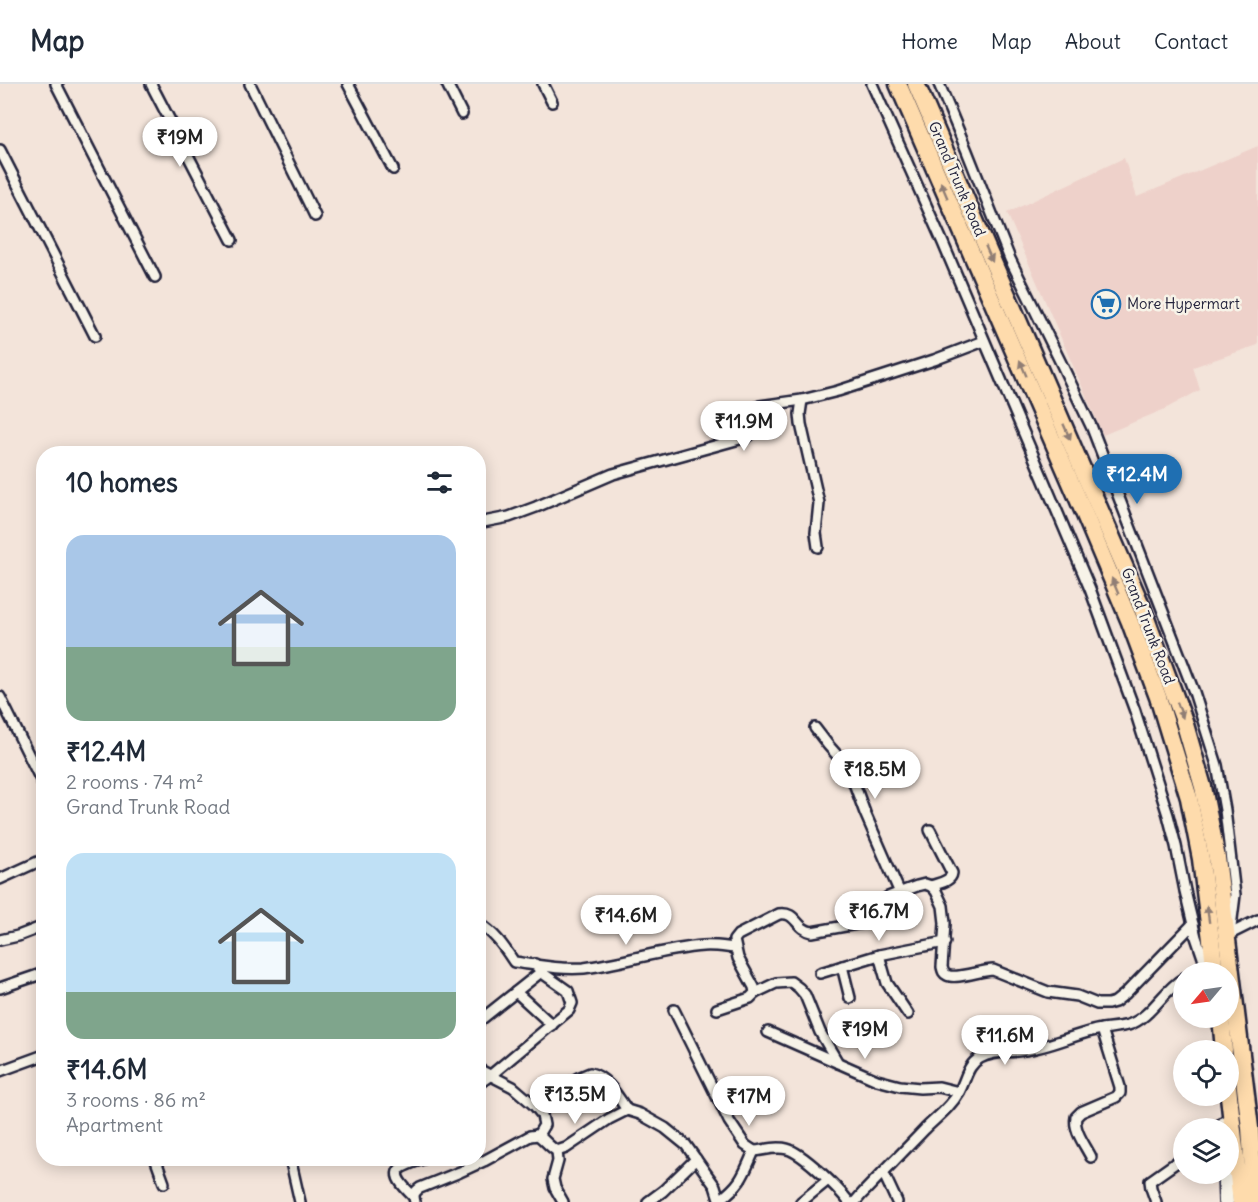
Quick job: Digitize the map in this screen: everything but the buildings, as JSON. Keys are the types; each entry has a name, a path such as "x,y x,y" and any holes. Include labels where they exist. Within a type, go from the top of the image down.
{"highway":[{"name":"Grand Trunk Road","path":"898,84 1085,515 1130,622 1158,697 1190,798 1201,859 1214,962"},
{"name":"Grand Trunk Road","path":"916,84 1141,605 1184,721 1203,786 1217,858 1254,1125 1255,1202"},
{"path":"1237,1184 1241,1202"}],"street":[{"path":"56,84 155,277"},
{"path":"151,84 232,240"},
{"path":"250,84 315,216"},
{"path":"348,84 393,170"},
{"path":"447,84 462,114"},
{"path":"543,84 552,102"},
{"path":"872,84 943,243 1090,589 1135,711 1168,815 1193,924 1205,962"},
{"path":"939,84 1010,259 1092,428 1204,720 1217,765 1231,849 1235,895 1229,942"},
{"path":"0,150 95,336"},
{"path":"486,521 509,517 613,474 747,437 753,430 753,412 760,406 838,392 984,341"},
{"path":"802,400 801,424 819,503 816,533 818,547"},
{"path":"0,697 4,713 36,771"},
{"path":"815,728 851,775 900,893"},
{"path":"930,830 951,873 948,880 931,886"},
{"path":"0,879 36,863"},
{"path":"755,993 735,948 734,940 738,935 786,912 800,927 812,932 867,921 882,901 925,884 936,891 943,906 945,942 942,967 948,976 993,970 1048,992 1077,996 1097,1004 1115,1002 1125,994 1193,924"},
{"path":"1229,942 1258,920"},
{"path":"486,928 498,938 514,962 538,968 581,968 605,965 640,956 704,945 735,948"},
{"path":"0,940 36,929"},
{"path":"820,973 879,955 945,942"},
{"path":"879,955 887,983 908,1014"},
{"path":"842,966 850,998"},
{"path":"486,1016 516,992 538,968"},
{"path":"486,1078 569,1010 572,1003 568,991 538,968"},
{"path":"0,988 36,976"},
{"path":"717,1009 750,998 755,993 776,983 790,982 805,995 820,1032 838,1063"},
{"path":"855,1202 946,1109 959,1092 974,1062 992,1053 1050,1045 1077,1035 1135,1022 1173,985"},
{"path":"516,992 552,1025"},
{"path":"674,1010 729,1121 745,1145 754,1151 789,1149 828,1179 849,1202"},
{"path":"1091,1157 1075,1123 1076,1117 1081,1112 1116,1097 1120,1093 1102,1029"},
{"path":"768,1032 878,1080 900,1086 939,1087 959,1092"},
{"path":"0,1071 36,1058"},
{"path":"486,1073 513,1087 534,1105 542,1115 544,1125 538,1135"},
{"path":"534,1105 578,1078 590,1073 600,1077 627,1110 640,1114 665,1128 686,1145 715,1186 720,1201 742,1179 754,1151"},
{"path":"486,1160 530,1136 538,1135 557,1151 566,1148 609,1119 627,1110"},
{"path":"1239,1127 1254,1125"},
{"path":"557,1151 558,1161 553,1179 563,1202"},
{"path":"648,1202 696,1160"},
{"path":"1156,1202 1150,1181 1173,1165"},
{"path":"158,1166 164,1183"},
{"path":"292,1166 300,1202"},
{"path":"402,1166 397,1175 414,1199"},
{"path":"414,1199 415,1192 420,1188 474,1166"},
{"path":"883,1172 897,1202"},
{"path":"801,1202 828,1179"},
{"path":"1225,1184 1226,1202"}],"shaded area":[{"path":"1258,146 1258,345 1193,367 1200,390 1165,409 1103,435 1007,213 1124,158 1137,197"}],"place":[{"name":"More Hypermart","path":"1106,304"}]}
